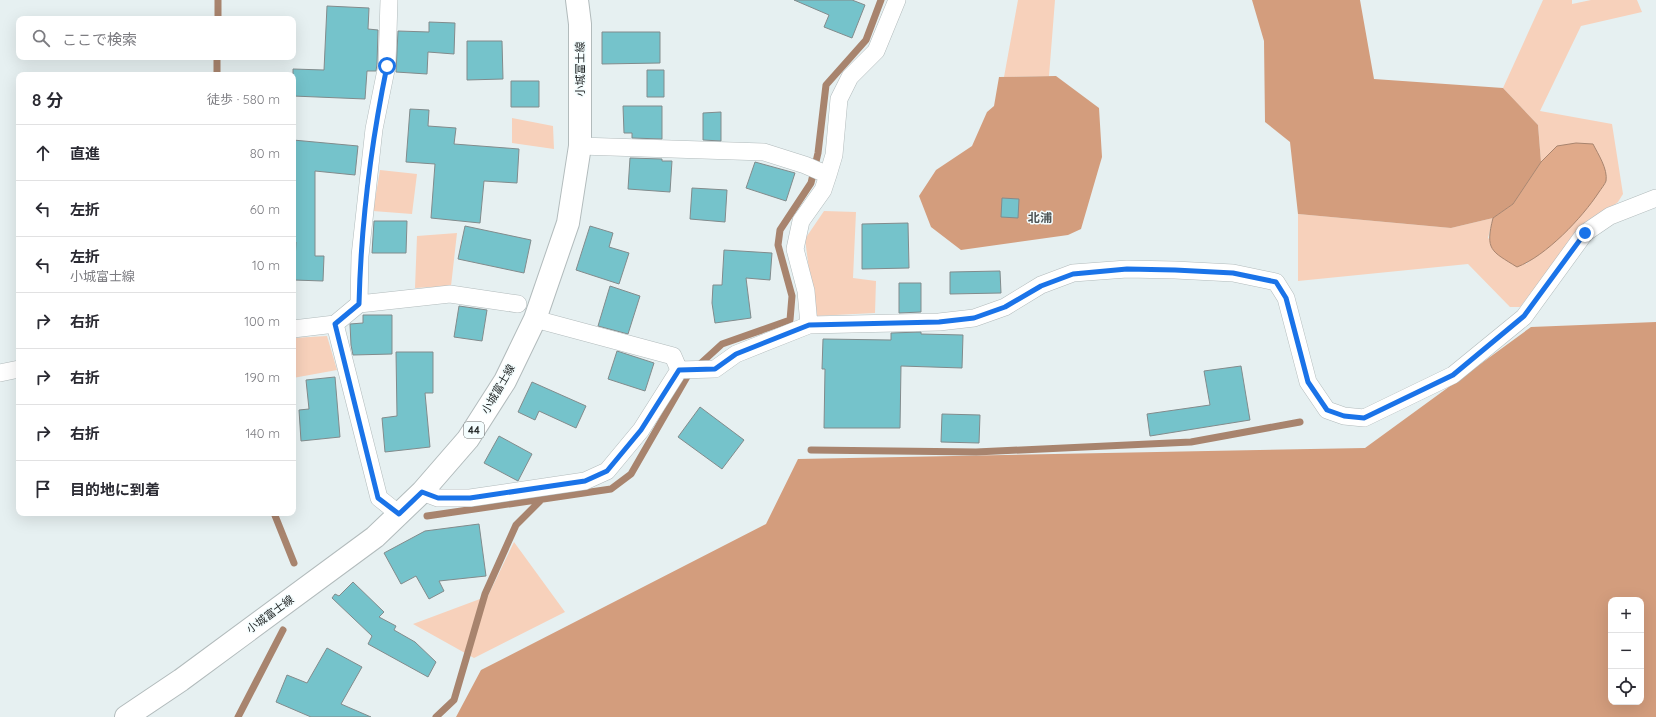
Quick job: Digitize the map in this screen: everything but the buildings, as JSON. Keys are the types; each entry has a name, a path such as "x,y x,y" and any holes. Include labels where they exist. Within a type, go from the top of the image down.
{"main road":[{"name":"小城富士線","path":"126,717 181,680 375,537 422,492 468,439 505,381 535,319 568,224 580,146 580,24 577,0"}],"street":[{"path":"359,304 360,256 374,136 387,66 389,0"},
{"path":"809,325 806,291 795,248 801,221 823,190 828,176 834,155 839,99 850,77 876,51 897,0"},
{"path":"580,146 764,152 805,165 828,176"},
{"path":"679,370 715,369 736,354 809,325 939,322 974,318 1005,307 1041,286 1073,274 1127,269 1233,273 1276,282 1286,298 1308,382 1327,410 1344,416 1364,418 1453,375 1524,316 1585,233 1610,216 1656,198"},
{"path":"296,329 335,324 359,304 450,294 518,304"},
{"path":"535,319 673,356 679,370"},
{"path":"335,324 378,498 399,514"},
{"path":"0,373 16,370"},
{"path":"422,492 438,498 470,498 585,481 607,471 641,430 679,370"}],"shaded area":[{"path":"1018,0 1055,0 1049,76 1004,77"},
{"path":"1252,0 1360,0 1374,79 1503,88 1538,125 1541,162 1513,204 1493,218 1451,228 1298,214 1290,142 1265,122 1264,41"},
{"path":"1543,0 1572,0 1572,4 1591,0 1637,0 1642,12 1581,26 1540,111 1612,124 1623,194 1618,202 1580,230 1520,307 1510,307 1468,264 1298,281 1298,214 1451,228 1493,218 1488,238 1526,264 1559,236 1578,215 1606,182 1604,167 1593,144 1557,146 1541,162 1538,125 1503,88"},
{"path":"1056,76 1099,108 1102,157 1081,229 1068,235 961,250 931,227 919,196 936,170 972,146 987,112 994,106 999,77"},
{"path":"512,118 553,126 554,149 512,143"},
{"path":"1576,143 1593,144 1606,172 1606,181 1592,202 1562,235 1540,254 1517,267 1501,257 1492,248 1490,237 1493,218 1513,204 1541,162 1557,146"},
{"path":"380,170 417,174 412,214 373,211"},
{"path":"824,211 856,212 853,278 876,281 875,313 815,316 805,239"},
{"path":"457,233 451,286 415,288 417,236"},
{"path":"1656,322 1656,717 456,717 481,670 766,524 798,459 1365,448 1531,327"},
{"path":"327,336 337,370 296,377 296,338"},
{"path":"514,542 565,612 474,658 413,624 488,596"}],"waterway":[{"path":"218,0 218,16"},
{"path":"427,516 611,489 631,474 688,375 722,344 790,320 792,296 778,245 780,230 811,183 818,153 826,85 866,40 881,0"},
{"path":"217,60 217,72"},
{"path":"811,450 976,452 1191,442 1300,422"},
{"path":"436,717 454,700 485,594 516,525 542,499"},
{"path":"275,516 294,563"},
{"path":"238,717 283,630"}],"district":[{"name":"北浦","path":"1040,218"}],"route":[{"path":"387,66 374,129 360,256 359,304 335,324 349,375 378,498 399,514 422,492 438,498 470,498 585,481 607,471 641,430 679,370 715,369 736,354 809,325 939,322 974,318 1005,307 1041,286 1073,274 1127,269 1175,270 1233,273 1276,282 1286,298 1308,382 1327,410 1344,416 1364,418 1453,375 1524,316 1585,233"}]}
